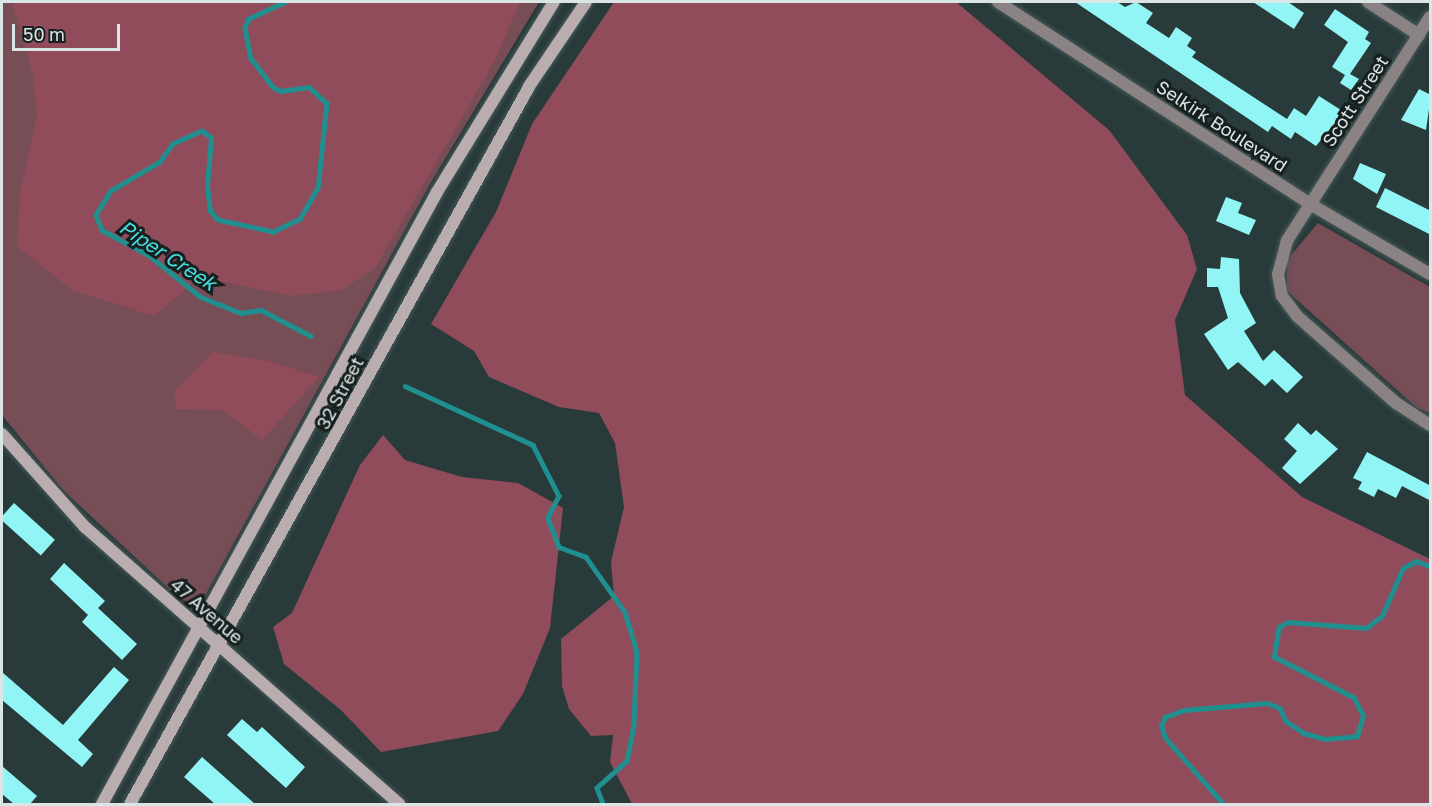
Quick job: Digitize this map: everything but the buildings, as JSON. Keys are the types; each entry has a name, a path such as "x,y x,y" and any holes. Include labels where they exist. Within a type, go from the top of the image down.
{"main road":[{"name":"32 Street","path":"102,804 437,192 554,2"},
{"name":"32 Street","path":"130,804 530,86 586,2"},
{"name":"47 Avenue","path":"2,435 85,527 399,804"}],"street":[{"name":"Selkirk Boulevard","path":"998,2 1310,204 1431,274"},
{"path":"1368,2 1419,35"},
{"name":"Scott Street","path":"1431,17 1310,204 1280,257 1282,296 1297,316 1396,403 1431,424"}],"shaded area":[{"path":"2,2 539,2 430,184 205,596 194,604 180,599 63,490 2,415"},
{"path":"12,2 520,2 495,60 375,268 341,290 292,296 200,277 154,316 72,290 17,246 20,193 37,116 33,75"},
{"path":"614,2 956,2 1109,130 1187,235 1197,269 1175,320 1185,395 1302,497 1430,559 1430,804 632,804 610,762 613,735 591,736 569,709 562,686 561,639 614,596 611,562 624,507 615,443 599,413 559,407 489,377 474,351 431,324 496,212 532,124"},
{"path":"1318,223 1430,287 1430,413 1417,408 1287,291 1287,260"},
{"path":"213,352 273,362 319,377 262,440 223,410 176,409 175,391"},
{"path":"383,435 405,460 462,477 518,483 563,508 550,628 523,694 498,731 381,752 341,710 284,664 273,627 292,613 360,465"}],"waterway":[{"name":"Piper Creek","path":"286,2 249,19 245,28 251,58 273,87 281,91 309,87 327,103 318,188 300,219 273,232 218,220 210,211 207,185 211,138 202,131 173,144 160,162 111,191 96,215 102,230 150,256 201,297 241,313 261,310 311,336"},
{"name":"Piper Creek","path":"405,386 533,445 559,496 548,518 559,547 586,557 625,612 637,652 634,725 627,761 597,788 603,804"},
{"name":"Piper Creek","path":"1223,804 1165,738 1161,726 1165,717 1184,710 1267,703 1280,708 1286,721 1304,733 1325,739 1357,736 1363,716 1354,698 1274,657 1279,627 1288,622 1366,628 1382,616 1403,568 1416,561 1430,566"}]}
